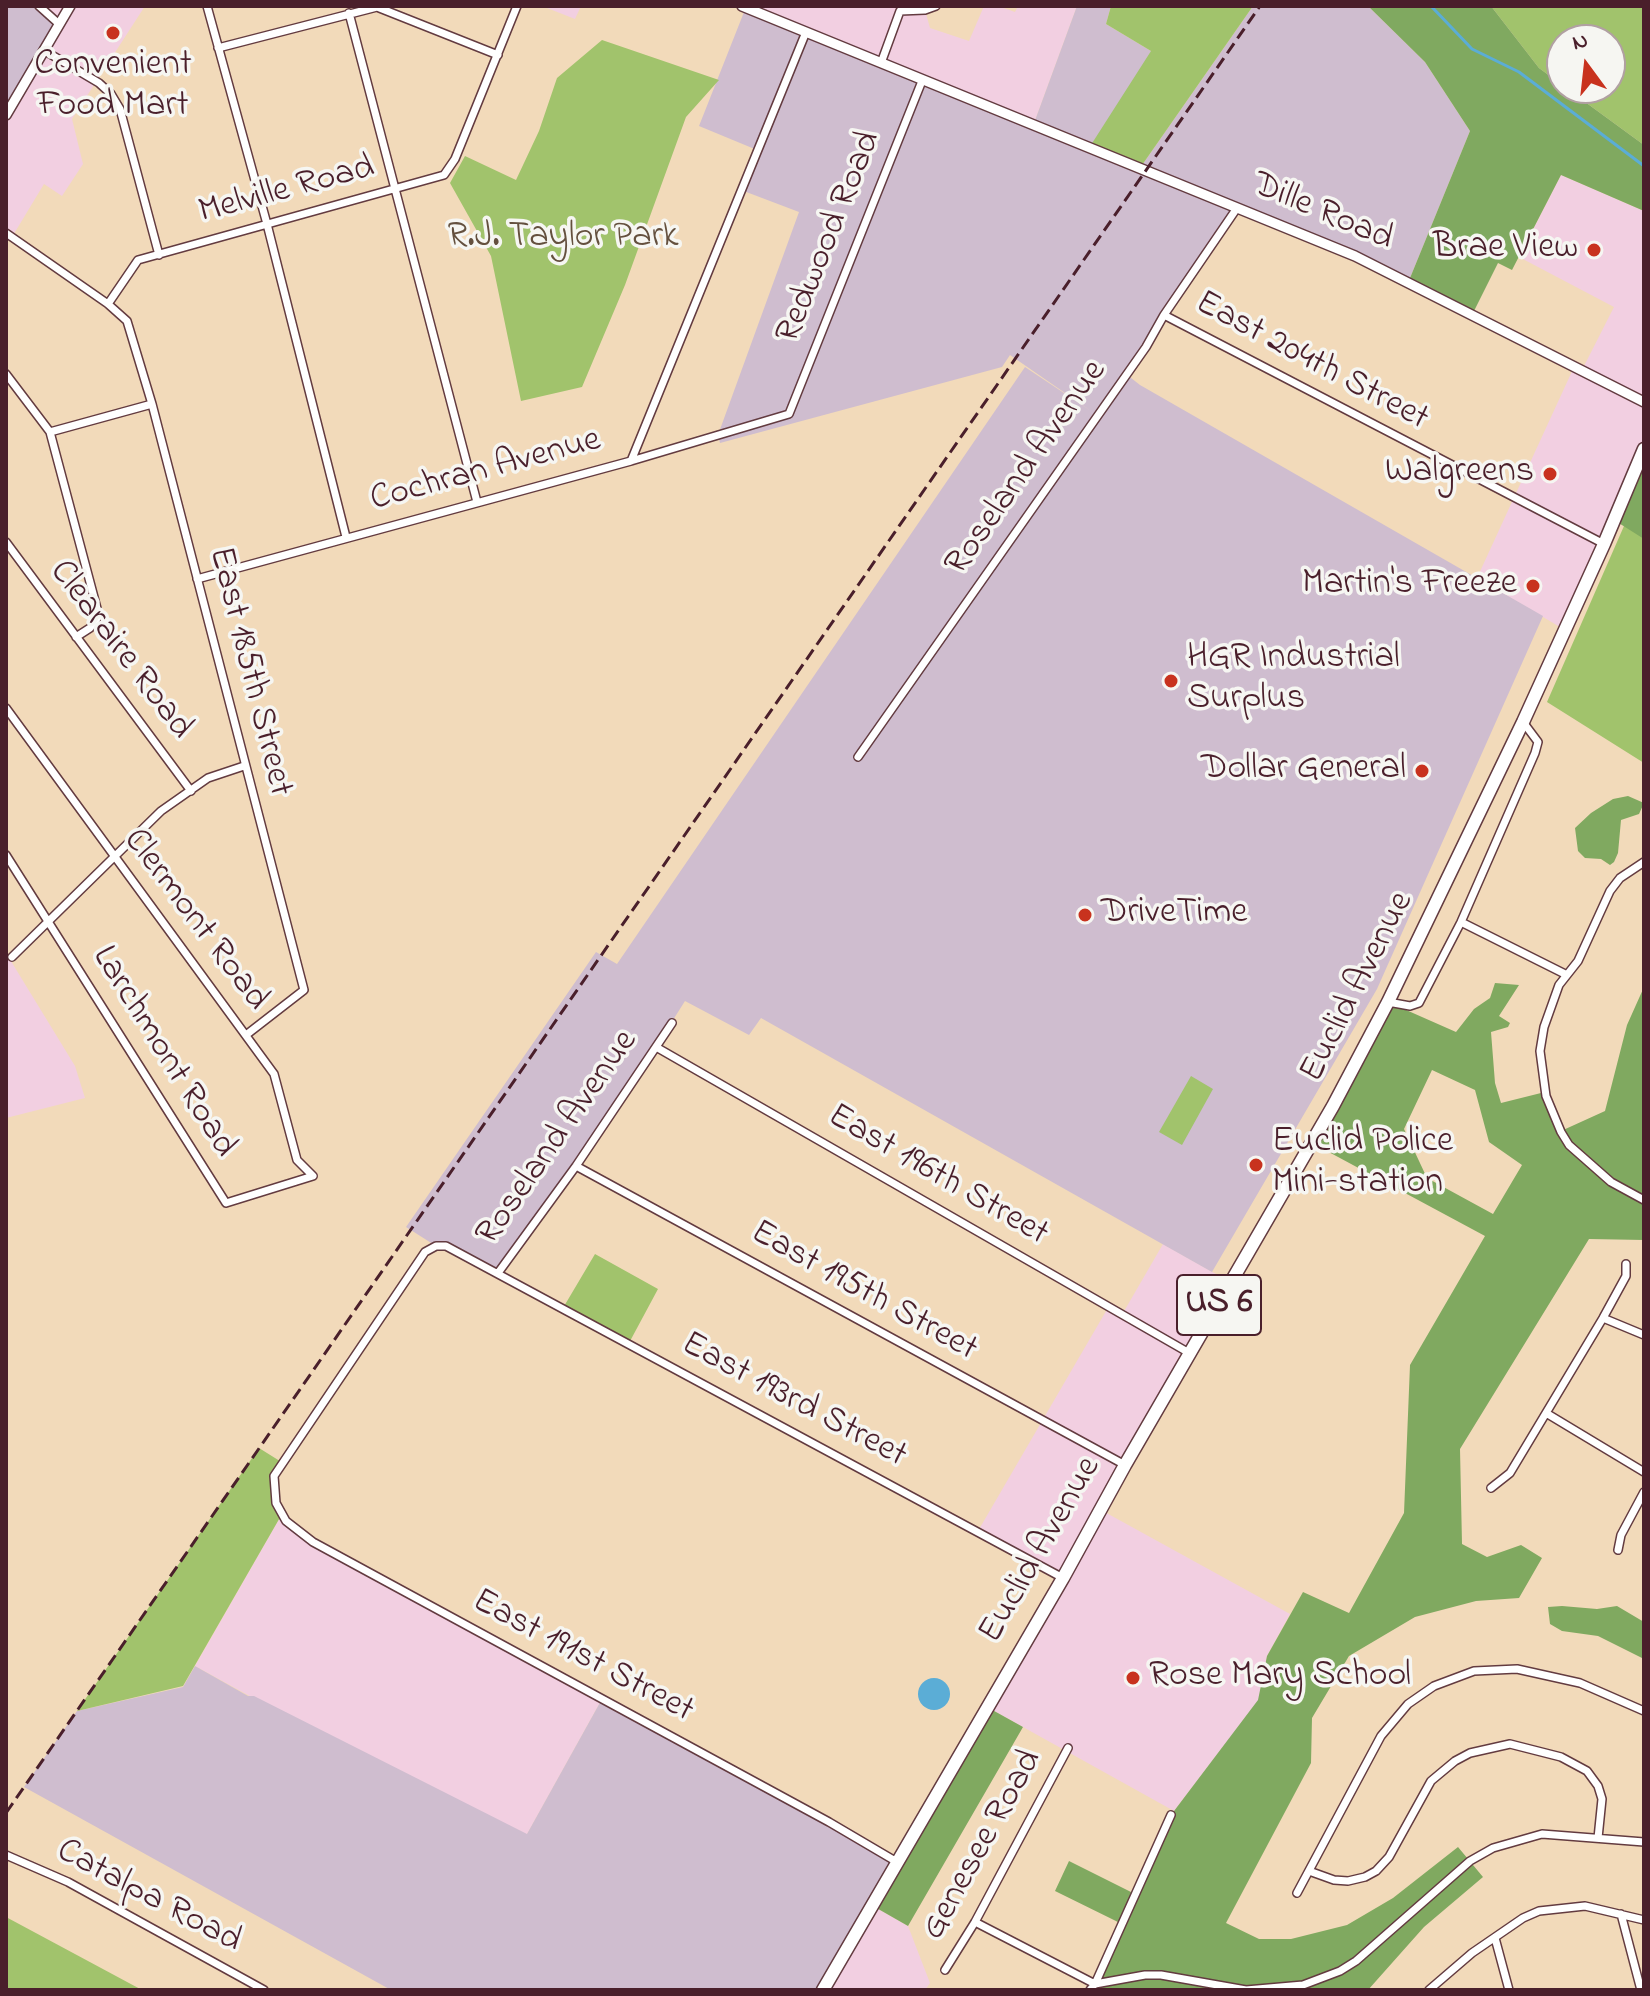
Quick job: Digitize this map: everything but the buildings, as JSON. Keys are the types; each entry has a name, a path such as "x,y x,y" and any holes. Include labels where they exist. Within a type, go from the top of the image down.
{"main road":[{"name":"Euclid Avenue","path":"825,1989 1329,1113 1388,1002 1523,722 1644,449"}],"street":[{"path":"39,6 59,24"},
{"path":"6,115 70,6"},
{"path":"207,6 267,224 346,537"},
{"name":"Melville Road","path":"108,304 138,260 444,175 455,159 517,6"},
{"name":"Dille Road","path":"742,6 1355,256 1644,402"},
{"path":"881,63 897,9 925,10 936,6"},
{"path":"218,48 377,7 498,55"},
{"path":"349,13 477,502"},
{"path":"631,461 806,32"},
{"path":"45,51 99,83 111,94 120,109 159,255"},
{"name":"Redwood Road","path":"789,414 922,81"},
{"name":"Roseland Avenue","path":"858,757 1146,347 1164,315 1237,208"},
{"path":"6,233 108,304"},
{"name":"East 185th Street","path":"108,304 127,321 152,404 304,990 246,1035"},
{"name":"East 204th Street","path":"1164,315 1604,544"},
{"path":"6,374 50,432 99,616 90,628 76,637"},
{"path":"50,432 152,404"},
{"name":"Cochran Avenue","path":"197,579 631,461 789,414"},
{"name":"Clearaire Road","path":"6,542 191,791"},
{"name":"Clermont Road","path":"6,708 274,1074 297,1160 313,1176"},
{"path":"1388,1002 1410,1006 1419,1003 1461,922 1535,753 1538,742 1523,722"},
{"path":"12,957 161,811 208,778 244,766"},
{"name":"Larchmont Road","path":"6,855 226,1203 313,1176"},
{"path":"1644,862 1620,878 1610,891 1578,961 1565,974 1550,1006 1542,1036 1541,1074 1546,1096 1561,1132 1575,1151 1611,1182 1644,1200"},
{"path":"1461,922 1565,974"},
{"name":"Roseland Avenue","path":"274,1476 425,1252 436,1246 446,1246 498,1273 576,1166 672,1023"},
{"name":"East 196th Street","path":"656,1047 1191,1354"},
{"name":"East 195th Street","path":"576,1166 1125,1465"},
{"path":"1491,1488 1510,1473 1603,1318 1626,1276 1626,1264"},
{"name":"East 193rd Street","path":"498,1273 1063,1578"},
{"path":"1603,1318 1644,1335"},
{"path":"1546,1413 1644,1472"},
{"name":"East 191st Street","path":"274,1476 276,1503 286,1521 313,1542 829,1822 897,1862"},
{"path":"1618,1550 1621,1535 1644,1492"},
{"path":"1297,1893 1381,1736 1408,1704 1434,1686 1474,1671 1517,1669 1580,1683 1644,1711"},
{"path":"1309,1871 1334,1880 1348,1881 1376,1871 1389,1857 1431,1781 1470,1753 1510,1744 1561,1757 1587,1771 1598,1786 1602,1799 1598,1838"},
{"name":"Genesee Road","path":"945,1970 975,1922 1068,1748"},
{"path":"1092,1987 1171,1815"},
{"path":"975,1922 1092,1987 1145,1975 1246,1990 1303,1985 1340,1971 1356,1961 1470,1861 1493,1848 1542,1834 1644,1842"},
{"name":"Catalpa Road","path":"6,1855 68,1882 264,1990"},
{"path":"1429,1990 1472,1953 1523,1918 1551,1909 1585,1906 1644,1920"},
{"path":"1621,1914 1641,1990"},
{"path":"1495,1938 1509,1990"}],"shaded area":[{"path":"6,6 39,6 59,24 6,115"},
{"path":"39,6 145,6 72,119 83,164 62,196 44,184 12,237 6,233 6,115"},
{"path":"542,6 581,6 575,19"},
{"path":"742,6 895,6 900,11 925,10 930,28 969,41 984,6 998,6 1015,12 1018,6 1077,6 1033,126"},
{"path":"1077,6 1111,6 1106,24 1151,51 1140,168 1253,6 1368,6 1425,62 1470,131 1408,283 1237,208 1126,374 1140,385 1543,616 1377,989 1212,1272 761,1018 749,1035 685,1001 498,1273 446,1246 436,1246 406,1227 596,952 617,964 1025,367 1091,411 1010,355 1002,367 720,443 718,435 799,212 741,190 757,150 699,126 746,7 1033,126"},
{"path":"1561,175 1644,211 1644,449 1565,630 1477,578 1574,367 1582,370 1614,307 1519,257"},
{"path":"6,953 75,1066 85,1098 6,1118"},
{"name":"Rose Mary School","path":"1163,1244 1232,1283 1101,1510 1290,1614 1267,1656 1259,1700 1174,1811 987,1707 1063,1578 978,1531 1109,1306 1123,1313"},
{"path":"282,1514 296,1531 602,1699 521,1845 195,1666"},
{"path":"195,1666 248,1696 254,1696 527,1834 602,1699 897,1862 822,1990 391,1990 24,1787 77,1711 183,1687"},
{"path":"873,1906 908,1926 930,1983 925,1990 823,1990"}],"green space":[{"path":"1111,6 1253,6 1140,168 1089,148 1151,51 1106,24"},
{"path":"1368,6 1491,6 1546,73 1546,104 1588,104 1644,145 1644,211 1561,175 1512,270 1498,263 1472,315 1408,283 1470,131 1425,62"},
{"path":"1491,6 1644,6 1644,145 1588,104 1626,104 1626,24 1546,24 1546,73"},
{"name":"R.J. Taylor Park","path":"602,40 719,80 686,117 625,285 582,387 521,401 491,256 450,183 465,156 516,180 539,131 557,78"},
{"path":"1644,449 1644,539 1614,520"},
{"path":"1644,459 1644,763 1547,702 1624,526"},
{"path":"1628,796 1644,803 1639,814 1621,820 1618,853 1614,862 1610,865 1601,859 1585,858 1578,851 1575,828 1613,799"},
{"path":"1495,983 1519,985 1499,1016 1510,1023 1508,1027 1491,1032 1495,1083 1501,1103 1545,1092 1561,1131 1605,1111 1627,1025 1644,987 1644,1240 1589,1239 1460,1449 1462,1544 1487,1557 1521,1545 1542,1558 1519,1598 1476,1601 1415,1617 1349,1656 1312,1718 1311,1763 1226,1923 1259,1939 1291,1939 1347,1925 1393,1898 1458,1847 1483,1877 1424,1927 1368,1990 1090,1990 1122,1924 1055,1891 1069,1861 1135,1894 1171,1815 1258,1700 1267,1656 1303,1592 1349,1613 1404,1513 1410,1365 1485,1236 1312,1143 1388,1002 1456,1032 1474,1009 1490,998","holes":["1432,1070 1475,1090 1489,1142 1522,1165 1493,1214 1427,1178 1404,1129"]},
{"path":"1191,1076 1213,1089 1182,1145 1159,1132"},
{"path":"595,1254 658,1289 629,1343 563,1308"},
{"path":"259,1448 283,1463 274,1477 276,1503 282,1514 183,1686 77,1711"},
{"path":"1617,1606 1644,1622 1644,1659 1598,1636 1562,1631 1550,1624 1548,1607 1597,1609"},
{"path":"987,1707 1023,1727 908,1926 873,1906"},
{"path":"6,1917 142,1990 6,1990"}],"water":[{"path":"934,1678 945,1683 950,1694 945,1705 934,1710 923,1705 918,1694 923,1683"}],"waterway":[{"path":"1431,6 1472,49 1519,72 1644,166"}],"railway":[{"path":"6,1813 1260,6"}],"place":[{"name":"Convenient Food Mart","path":"113,33"},
{"name":"Brae View","path":"1594,250"},
{"name":"Walgreens","path":"1550,474"},
{"name":"Martin's Freeze","path":"1533,586"},
{"name":"HGR Industrial Surplus","path":"1171,681"},
{"name":"Dollar General","path":"1422,771"},
{"name":"DriveTime","path":"1085,915"},
{"name":"Euclid Police Mini-station","path":"1256,1165"},
{"name":"Rose Mary School","path":"1133,1678"}]}
